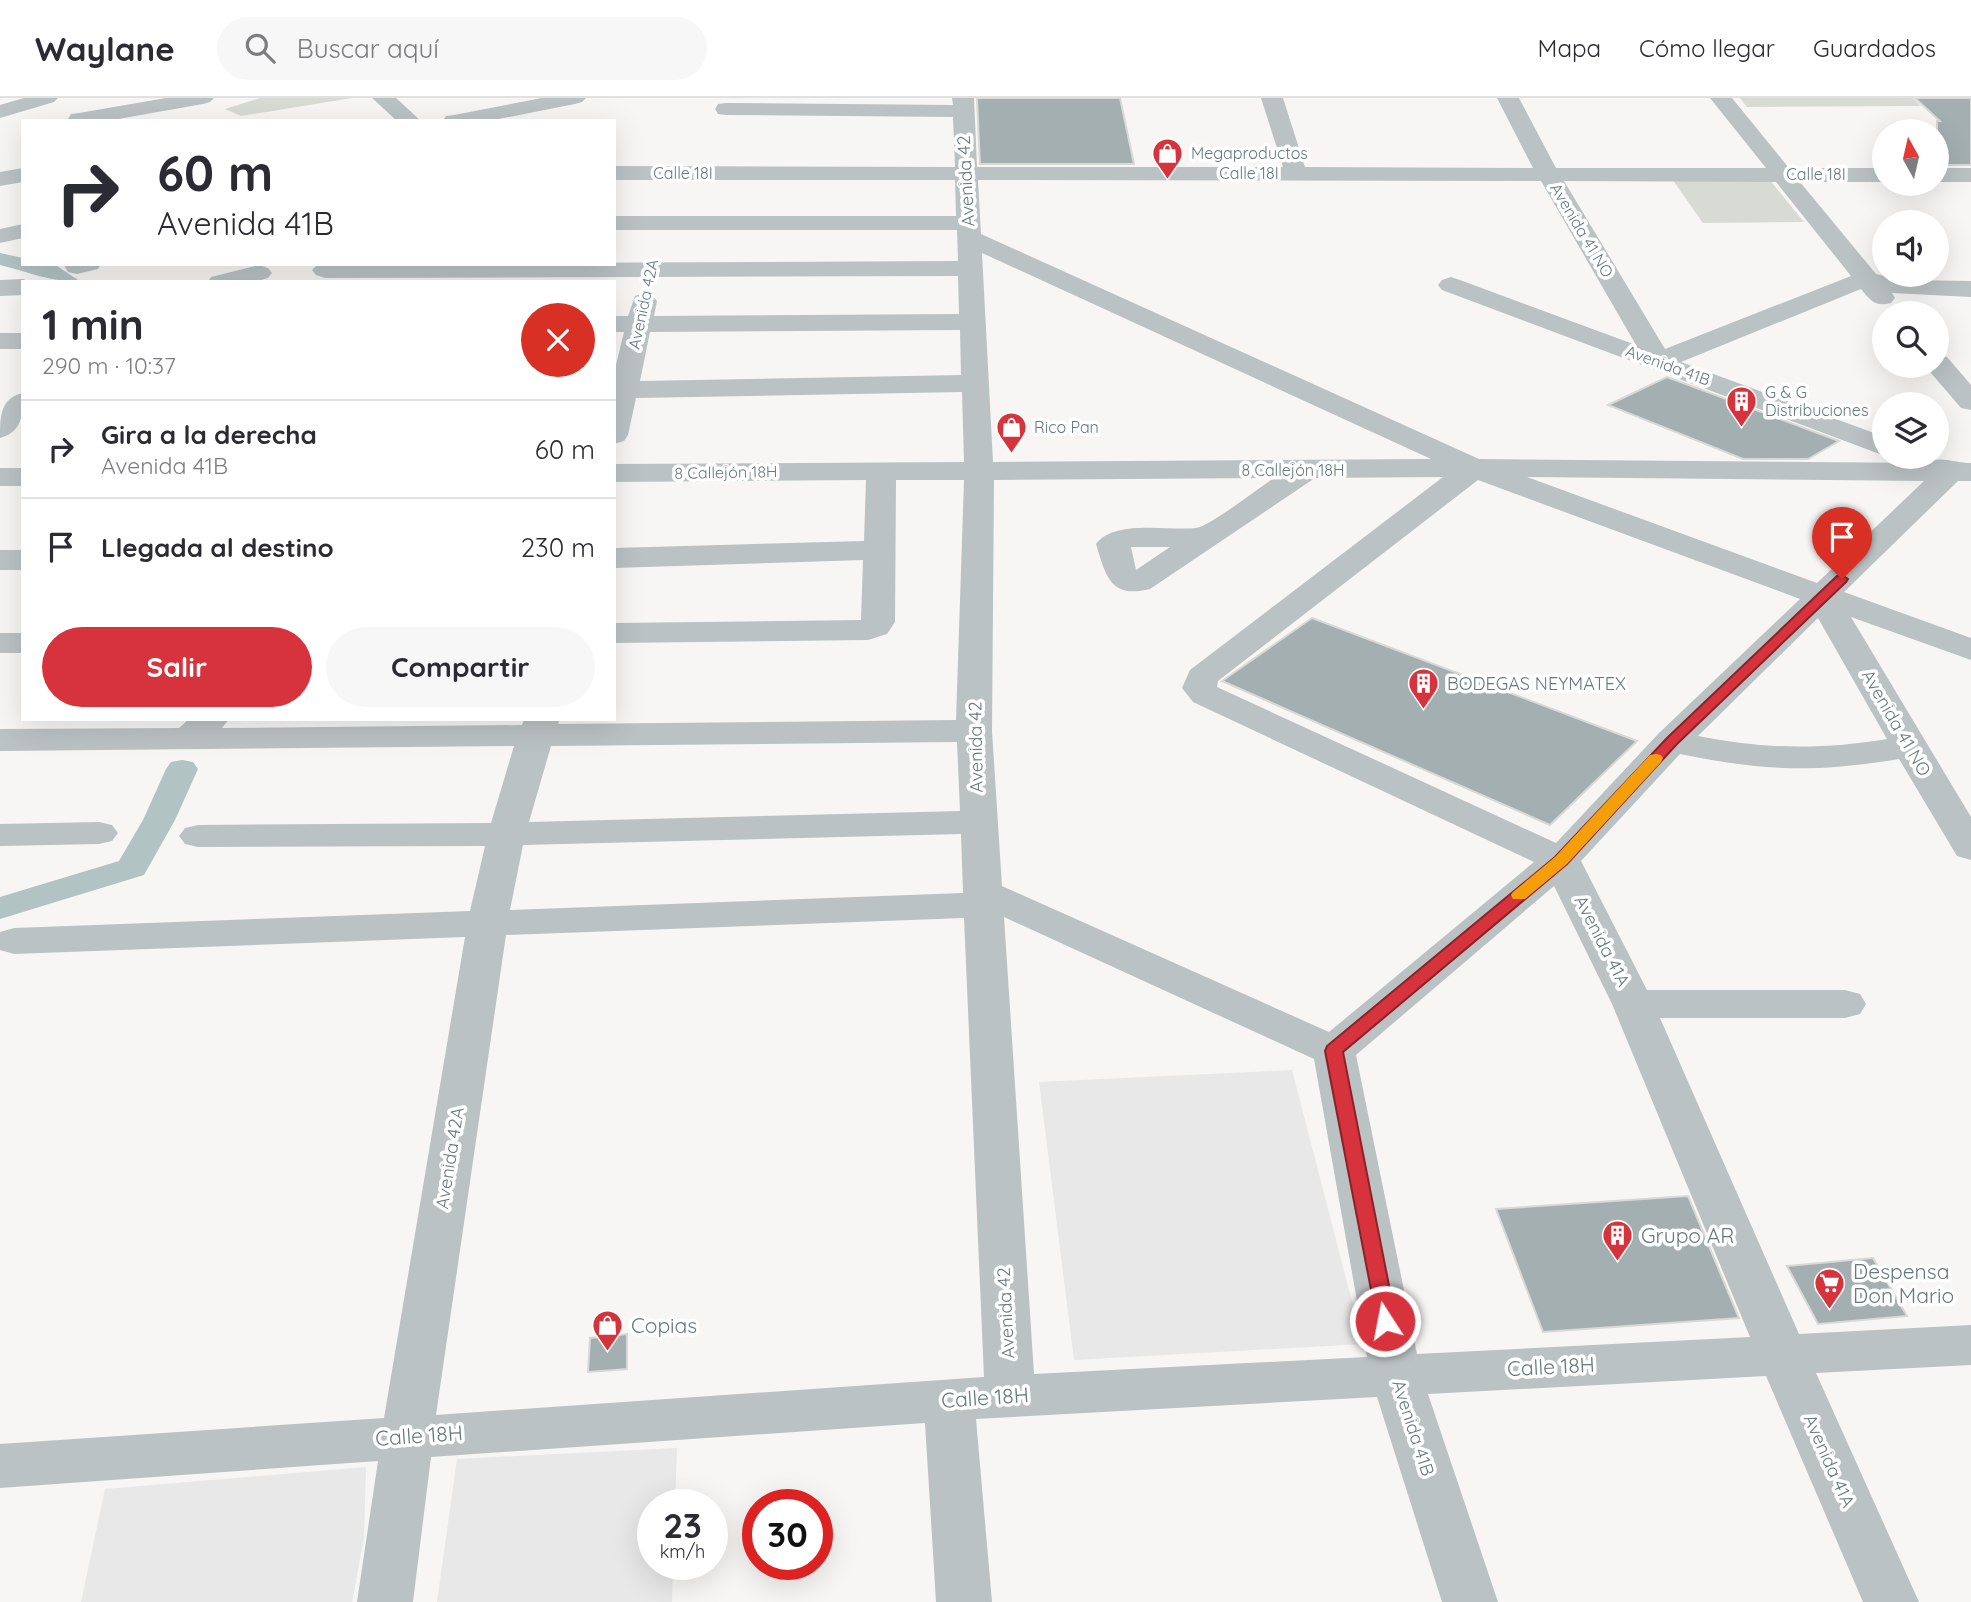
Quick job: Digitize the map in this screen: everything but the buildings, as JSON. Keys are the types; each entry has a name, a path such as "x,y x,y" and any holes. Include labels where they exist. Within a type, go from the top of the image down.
{"street":[{"path":"0,112 47,98"},
{"path":"73,119 120,98"},
{"path":"77,119 203,98"},
{"path":"383,98 409,119"},
{"path":"460,119 505,104 542,104 575,98"},
{"path":"1272,98 1296,174"},
{"name":"Avenida 41 NO","path":"1508,98 1548,174 1659,361"},
{"path":"1721,98 1885,301"},
{"path":"542,104 557,119"},
{"path":"726,108 963,104"},
{"name":"Avenida 42","path":"963,104 979,470 974,731 1010,1396"},
{"path":"0,129 21,126"},
{"name":"Calle 18I","path":"616,173 1872,174"},
{"name":"Avenida 42A","path":"616,417 627,323 651,271 672,173"},
{"path":"0,179 21,175"},
{"path":"1950,176 1968,178"},
{"path":"616,223 661,222 968,243 1474,468 1971,650"},
{"path":"0,236 21,232"},
{"path":"324,272 651,271 968,243"},
{"path":"229,280 259,273"},
{"path":"1659,361 1843,286 1867,279 1901,288 1971,289"},
{"name":"Avenida 41B","path":"1451,285 1872,442"},
{"path":"0,288 21,287"},
{"path":"627,323 972,321"},
{"path":"0,341 21,341"},
{"path":"1949,377 1971,402"},
{"path":"619,390 975,383"},
{"path":"0,400 21,400"},
{"path":"0,429 21,403"},
{"path":"1474,468 1202,677 1199,688 1205,695 1561,860"},
{"name":"8 Callejón 18H","path":"616,473 1474,468 1960,472"},
{"path":"616,633 868,630 875,627 878,622 881,470"},
{"path":"1209,537 1305,471"},
{"path":"14,941 488,923 984,899 1334,1051 1561,860 1672,741 1960,472"},
{"path":"0,477 21,477"},
{"path":"616,558 879,550"},
{"path":"0,560 21,560"},
{"name":"Avenida 41 NO","path":"1824,597 1971,848"},
{"path":"0,643 21,643"},
{"path":"0,740 200,729 539,727 974,731"},
{"name":"Avenida 42A","path":"385,1602 406,1437 488,923 506,834 539,727"},
{"path":"1672,741 1744,755 1790,759 1844,756 1909,746"},
{"path":"198,836 506,834 978,822"},
{"path":"0,835 99,834"},
{"name":"Avenida 41A","path":"1561,860 1633,1004 1891,1602"},
{"path":"1633,1004 1845,1004"},
{"name":"Avenida 41B","path":"1334,1051 1396,1375 1470,1602"},
{"name":"Calle 18H","path":"0,1465 1010,1396 1971,1345"},
{"path":"948,1401 964,1602"}],"shaded area":[{"path":"260,98 352,98 241,116 225,109"},
{"path":"1740,98 1913,98 1921,106 1747,107"},
{"path":"1672,179 1769,179 1804,222 1703,223"},
{"path":"1292,1070 1363,1344 1074,1360 1039,1082"},
{"path":"677,1448 676,1489 637,1489 637,1580 673,1580 672,1602 437,1602 457,1459"},
{"path":"366,1467 364,1538 352,1602 81,1602 105,1489"}],"waterway":[{"path":"0,259 21,264"},
{"path":"29,266 49,271 66,280"},
{"path":"0,908 132,868 159,820 182,769"}],"slow traffic":[{"path":"1519,895 1561,860 1656,758"}],"place":[{"name":"Megaproductos","path":"1168,180"},
{"name":"G & G Distribuciones","path":"1742,428"},
{"name":"Rico Pan","path":"1011,454"},
{"name":"BODEGAS NEYMATEX","path":"1424,711"},
{"name":"Grupo AR","path":"1618,1263"},
{"name":"Despensa Don Mario","path":"1830,1311"},
{"name":"Copias","path":"608,1353"}],"route":[{"path":"1385,1321 1334,1051 1561,860 1672,741 1842,579"}]}
